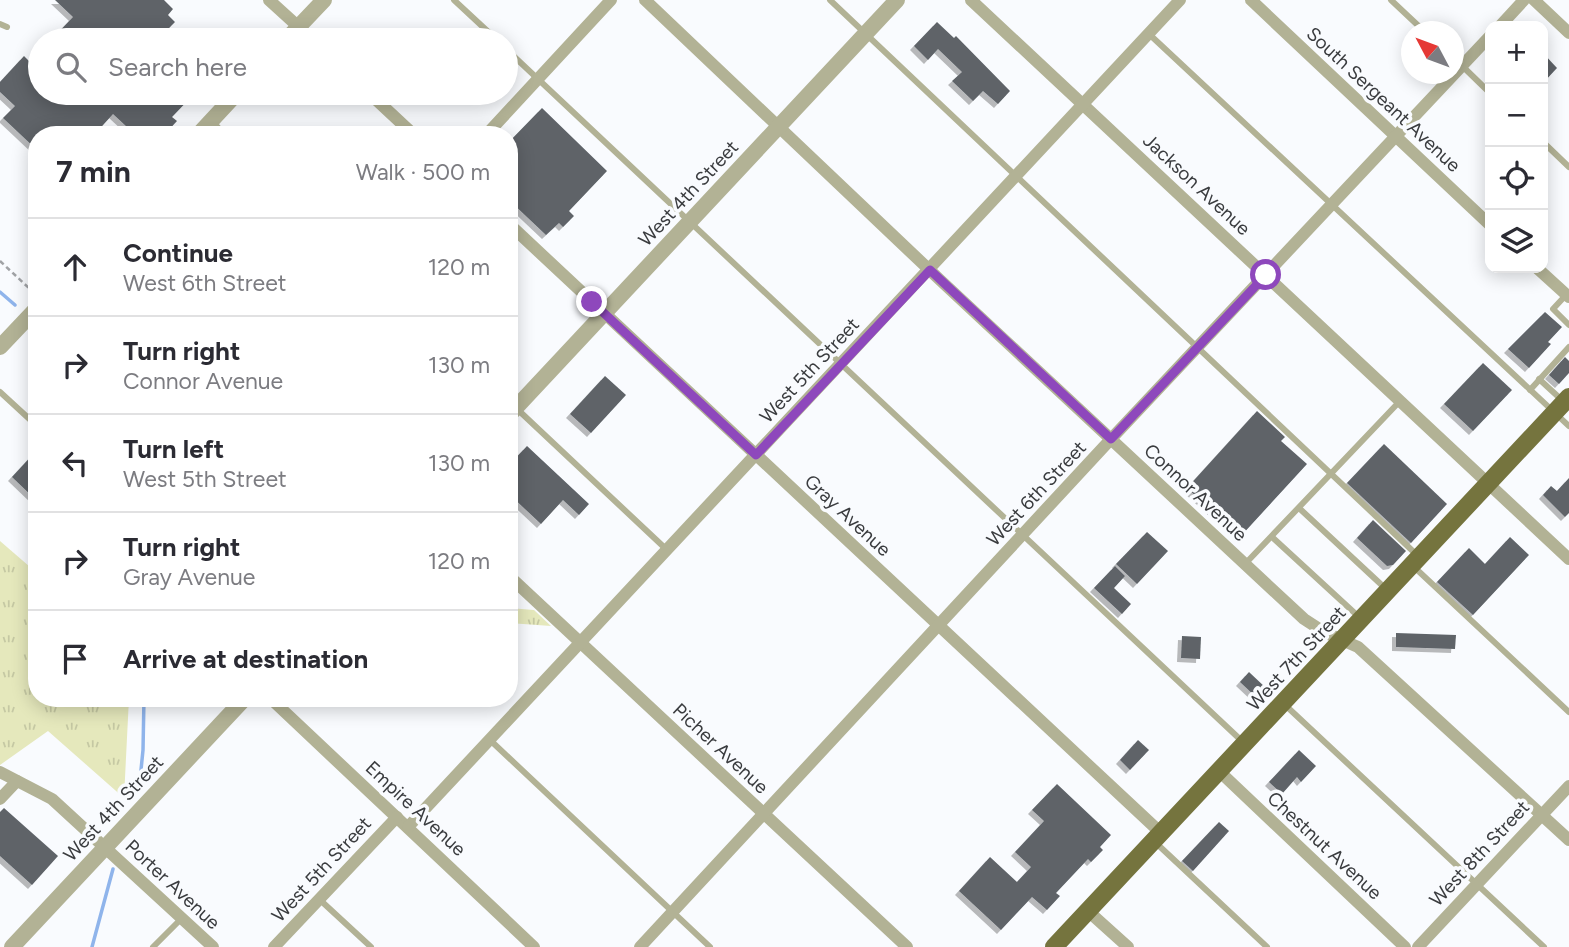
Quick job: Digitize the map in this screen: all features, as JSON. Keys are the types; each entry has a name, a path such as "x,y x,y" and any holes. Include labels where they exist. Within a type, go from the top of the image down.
{"main road":[{"name":"West 7th Street","path":"1054,947 1563,404"}],"street":[{"path":"269,0 299,27 324,0"},
{"path":"518,101 611,0"},
{"name":"Connor Avenue","path":"645,0 1304,619 1324,632 1358,646 1569,840"},
{"name":"West 4th Street","path":"518,405 897,0"},
{"name":"Jackson Avenue","path":"971,0 1569,559"},
{"name":"West 5th Street","path":"408,827 1180,0"},
{"name":"South Sergeant Avenue","path":"1251,0 1485,220"},
{"path":"1505,21 1524,0"},
{"path":"1534,0 1569,33"},
{"name":"West 6th Street","path":"1464,58 1485,40"},
{"name":"West 6th Street","path":"640,947 1024,536 1111,439 1396,138 1441,84"},
{"path":"206,126 226,105"},
{"path":"382,105 404,126"},
{"path":"494,126 514,105"},
{"name":"Gray Avenue","path":"518,232 1157,837"},
{"path":"1543,273 1568,296"},
{"path":"0,347 28,317"},
{"name":"Picher Avenue","path":"518,584 907,947"},
{"name":"West 4th Street","path":"12,947 237,707"},
{"name":"Empire Avenue","path":"280,707 534,947"},
{"name":"Chestnut Avenue","path":"1219,771 1405,947"},
{"path":"0,799 6,774"},
{"name":"Porter Avenue","path":"6,774 52,799 214,947"},
{"name":"West 8th Street","path":"1418,947 1569,786"},
{"name":"West 5th Street","path":"274,947 397,817"},
{"path":"1088,911 1128,947"}],"lane":[{"path":"454,0 484,28"},
{"path":"830,0 1331,474 1415,561 1569,712"},
{"path":"1391,0 1413,21"},
{"path":"1149,34 1530,390 1563,404"},
{"path":"518,60 1245,744"},
{"path":"1464,69 1485,88"},
{"path":"212,120 217,126"},
{"path":"1548,147 1569,167"},
{"path":"1568,296 1553,309 1569,325"},
{"path":"1530,390 1569,347"},
{"path":"1539,379 1563,404 1569,426"},
{"path":"0,392 28,418"},
{"path":"1245,564 1400,401"},
{"path":"518,416 668,550"},
{"path":"1299,508 1388,591"},
{"path":"1272,537 1361,619"},
{"path":"1282,703 1544,947"},
{"path":"491,740 710,947"},
{"path":"1157,837 1267,947"},
{"path":"319,899 371,947"},
{"path":"153,947 182,918"}],"path":[{"path":"0,261 28,287"}],"green space":[{"path":"0,541 28,565 28,707 129,707 124,798 48,731 0,765"},
{"path":"518,609 534,610 551,626 518,624"}],"building":[{"path":"55,0 164,0 173,9 168,15 175,22 169,28 62,28 73,17"},
{"path":"937,22 954,38 956,36 1010,91 998,104 983,91 973,101 952,81 962,72 938,49 928,60 914,46"},
{"path":"24,56 28,60 28,105 184,105 172,117 177,121 172,126 126,126 113,114 102,126 28,126 28,142 3,118 15,106 0,92 0,82"},
{"path":"1548,58 1557,68 1548,78"},
{"path":"542,108 607,171 569,211 574,216 563,227 559,223 546,235 518,209 518,133"},
{"path":"1545,312 1562,327 1529,368 1508,349"},
{"path":"1565,357 1569,361 1569,373 1559,384 1549,375"},
{"path":"1483,363 1512,390 1473,431 1444,404"},
{"path":"605,376 626,395 591,433 570,414"},
{"path":"1257,411 1285,437 1281,441 1307,464 1240,537 1187,488"},
{"path":"1384,444 1447,504 1411,543 1347,483"},
{"path":"527,446 589,504 579,515 563,500 541,524 518,502 518,456"},
{"path":"28,460 28,492 12,477"},
{"path":"1569,478 1569,513 1565,517 1543,495 1551,486 1557,491"},
{"path":"1373,520 1406,551 1393,565 1387,566 1357,538"},
{"path":"1147,532 1168,551 1137,584 1116,564"},
{"path":"1510,537 1529,555 1473,615 1437,582 1469,548 1485,564"},
{"path":"1115,566 1125,576 1114,588 1131,604 1122,614 1094,588"},
{"path":"1396,633 1456,635 1455,649 1396,647"},
{"path":"1182,636 1201,637 1200,659 1181,658"},
{"path":"1249,672 1266,688 1257,698 1240,682"},
{"path":"1138,740 1149,750 1130,770 1120,760"},
{"path":"1299,750 1316,766 1301,782 1297,777 1282,794 1269,782"},
{"path":"1057,784 1111,835 1100,847 1103,850 1091,862 1088,859 1056,893 1060,896 1047,910 1032,897 1001,930 959,891 990,857 1017,882 1031,867 1015,852 1044,821 1032,810"},
{"path":"4,808 58,856 32,885 0,856 0,812"},
{"path":"1219,822 1229,831 1193,871 1182,861"}],"waterway":[{"path":"0,292 15,305"},
{"path":"141,770 144,707"},
{"path":"92,947 113,869"}],"route":[{"path":"592,302 756,455 930,270 1111,439 1199,349 1266,275"}]}
